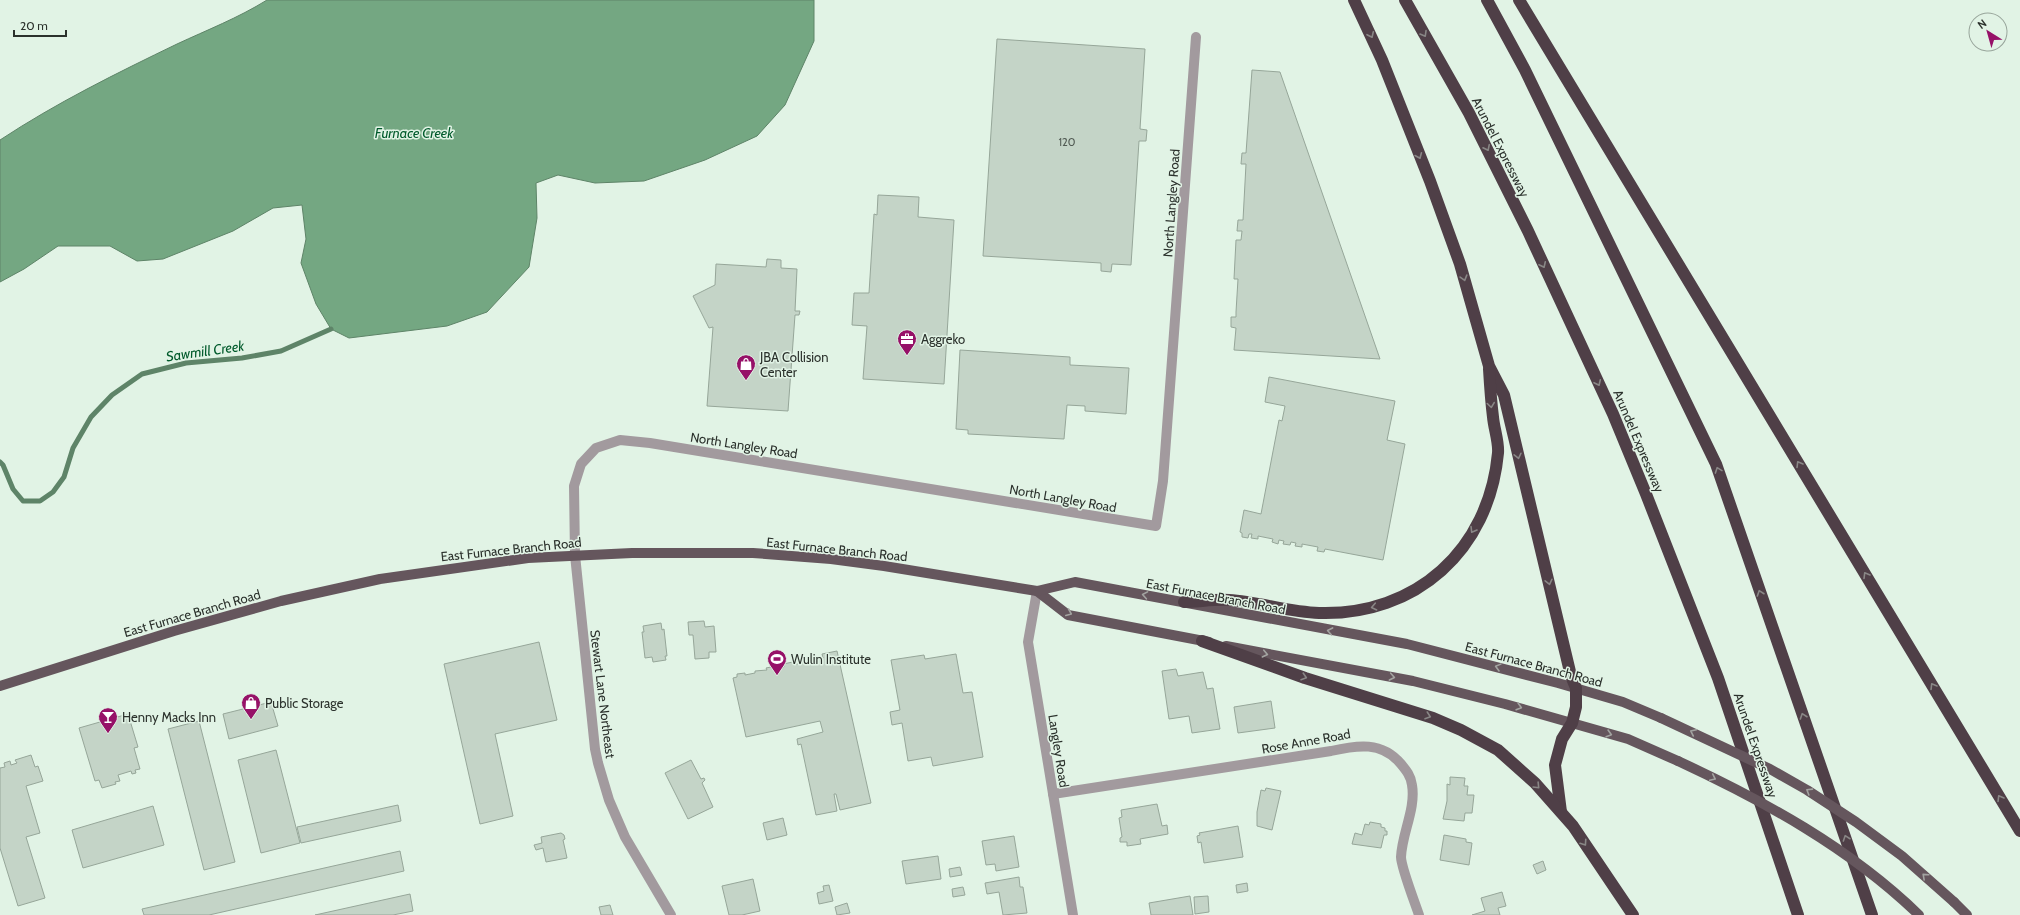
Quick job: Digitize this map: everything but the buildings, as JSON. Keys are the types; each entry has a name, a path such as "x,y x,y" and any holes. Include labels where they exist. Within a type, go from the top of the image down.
{"highway":[{"path":"1354,0 1382,60 1430,181 1460,264 1489,366 1504,395 1571,676 1576,688 1576,707 1572,723 1562,739 1555,765 1561,812"},
{"name":"Arundel Expressway","path":"1405,0 1469,113 1528,231 1613,414 1718,678 1798,915"},
{"path":"1486,0 1525,70 1716,464 1872,915"},
{"path":"1519,0 2020,831"},
{"path":"1184,602 1229,600 1319,613 1352,611 1388,603 1410,594 1424,585 1448,565 1471,534 1484,512 1491,491 1498,452 1490,399 1489,366"},
{"path":"1202,641 1305,678 1433,718 1461,730 1498,750 1534,783 1573,826 1633,915"}],"main road":[{"name":"East Furnace Branch Road","path":"0,686 215,618 328,590 380,579 476,564 575,555 681,552 753,553 797,556 884,566 1037,591 1075,582 1407,644 1576,688 1623,702 1770,768 1807,790 1856,822 1902,856 1967,915"},
{"name":"East Furnace Branch Road","path":"1037,591 1068,615 1413,681 1505,704 1628,739 1732,786 1787,816 1877,879 1919,915"}],"street":[{"name":"North Langley Road","path":"575,555 574,486 580,464 596,448 620,440 650,443 1156,526 1163,481 1196,37"},
{"name":"Stewart Lane Northeast","path":"575,555 595,749 598,763 609,800 625,837 671,915"},
{"name":"Langley Road","path":"1037,591 1028,642 1073,915"},
{"name":"Rose Anne Road","path":"1053,794 1332,751 1357,745 1376,746 1396,757 1408,773 1412,785 1409,820 1401,858 1419,915"}],"water":[{"name":"Furnace Creek","path":"267,0 814,0 814,41 785,105 757,136 705,160 644,181 595,183 558,175 536,183 537,218 529,267 487,312 447,326 349,338 331,329 316,304 301,263 306,239 302,205 273,208 233,231 163,259 137,261 110,246 58,246 24,269 0,282 0,140 43,113 87,89 177,44 234,18"}],"waterway":[{"name":"Sawmill Creek","path":"0,462 3,465 13,489 23,501 40,501 53,492 64,477 73,448 91,417 112,395 142,374 186,363 242,358 281,351 331,329"}],"place":[{"name":"Aggreko","path":"907,356"},
{"name":"JBA Collision Center","path":"746,381"},
{"name":"Wulin Institute","path":"777,676"},
{"name":"Public Storage","path":"251,720"},
{"name":"Henny Macks Inn","path":"108,734"}]}
